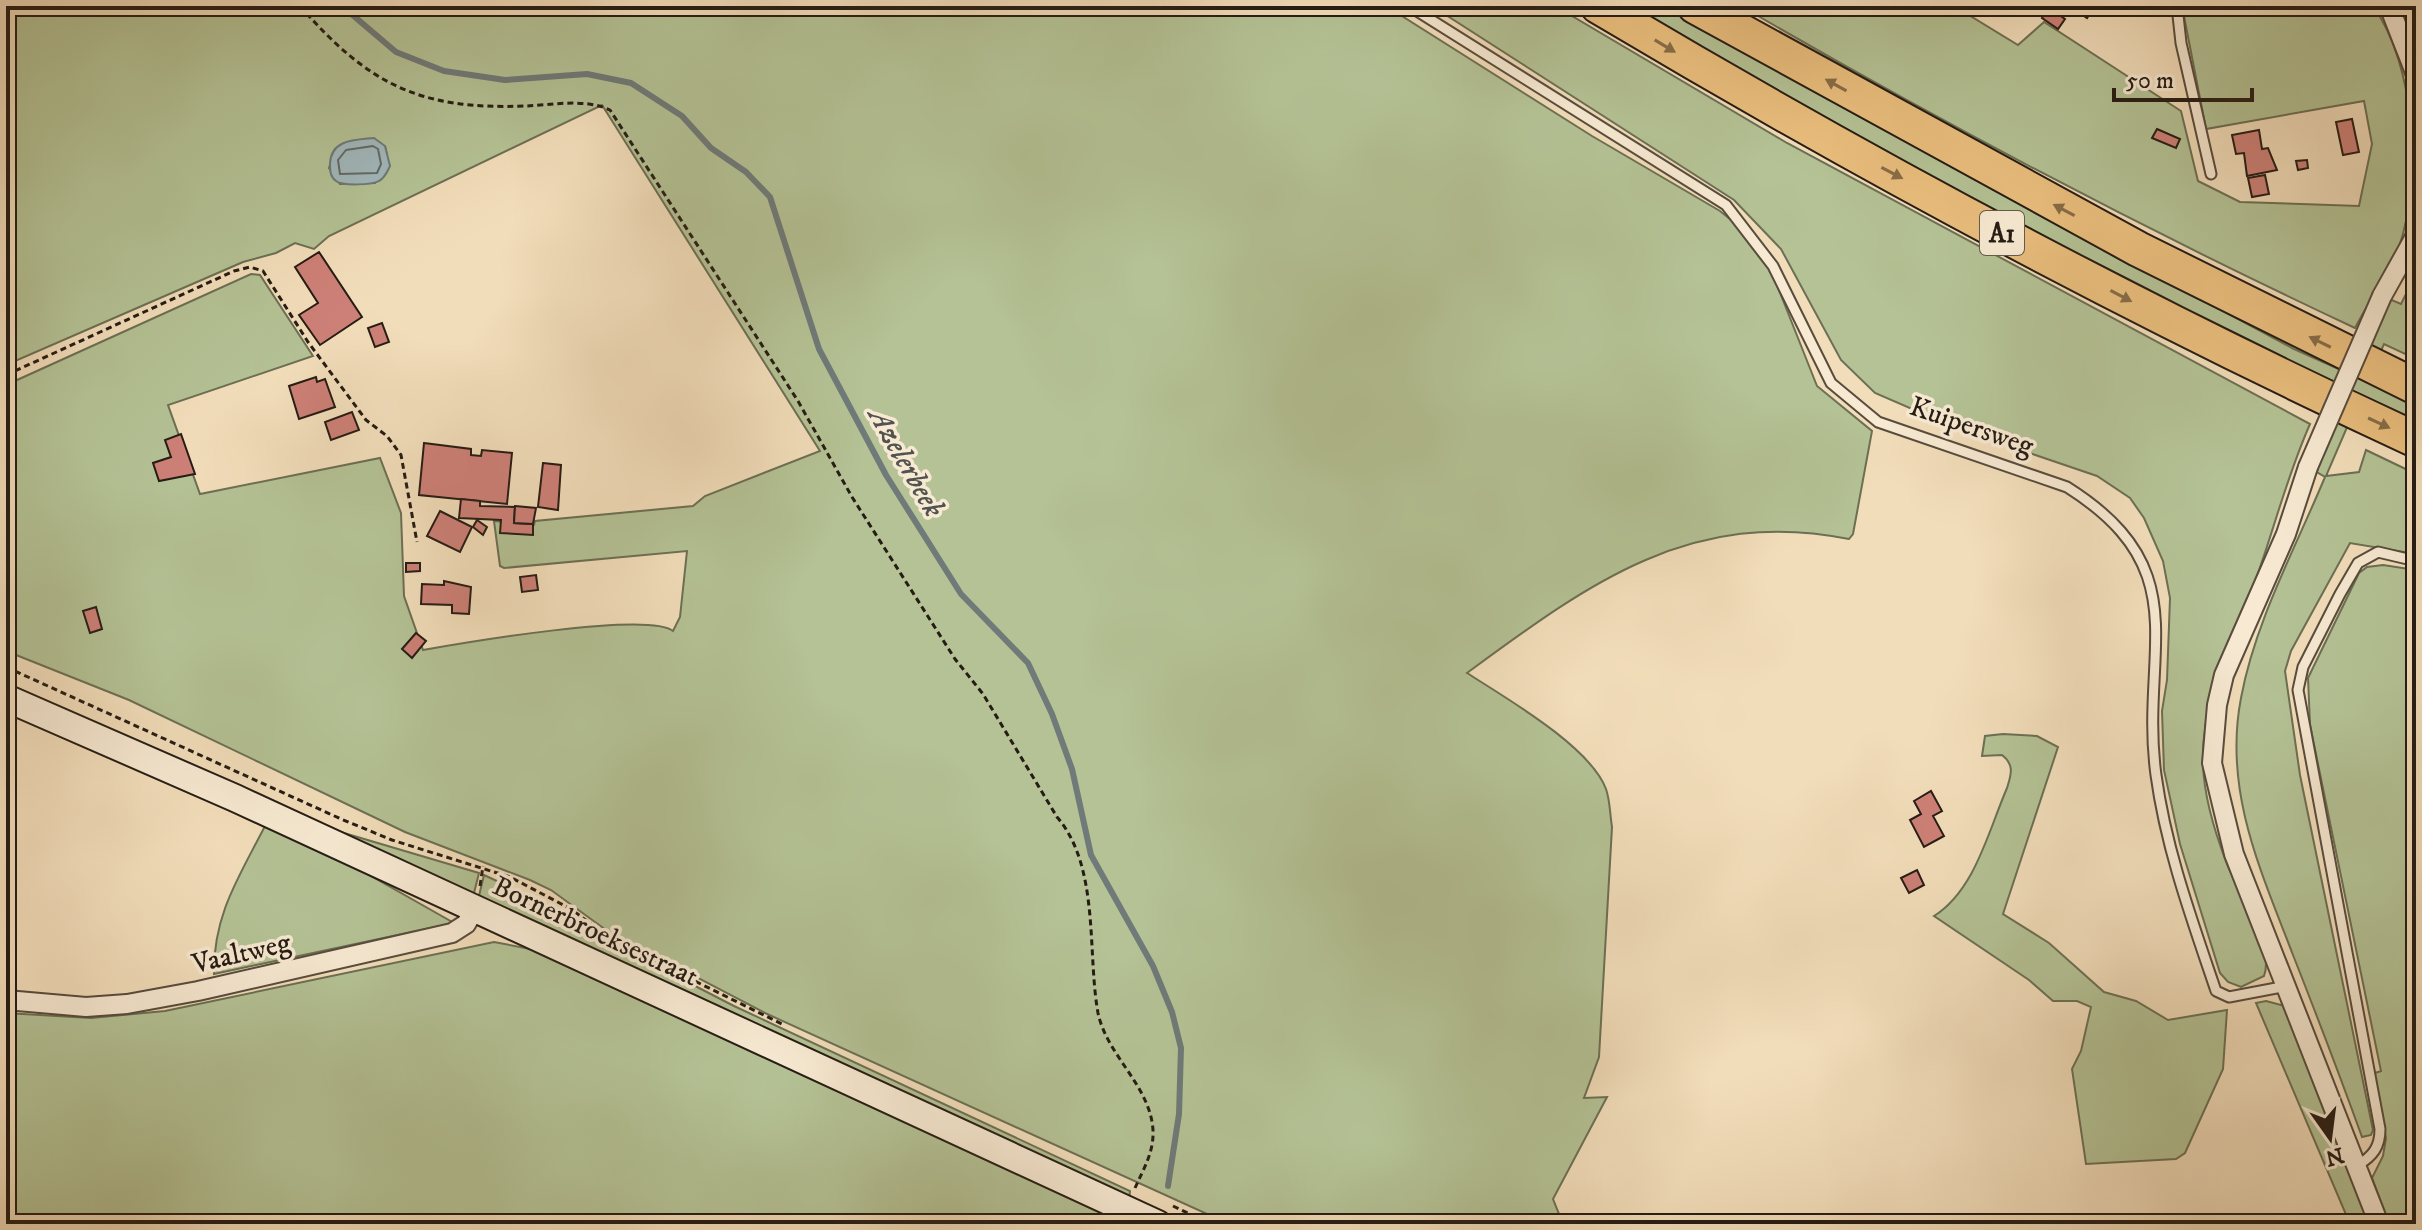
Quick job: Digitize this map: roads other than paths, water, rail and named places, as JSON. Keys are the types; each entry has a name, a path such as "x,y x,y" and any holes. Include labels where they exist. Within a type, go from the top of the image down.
{"highway":[{"name":"A1","path":"1598,6 1760,102 2146,310 2416,440"},
{"name":"A1","path":"1695,6 2138,249 2416,387"}],"main road":[{"name":"Bornerbroeksestraat","path":"6,698 235,798 1130,1208 1158,1224"}],"street":[{"path":"2389,6 2416,75"},
{"path":"2379,1224 2234,854 2217,793 2212,752 2224,675 2286,534 2308,467 2382,296 2416,235"},
{"name":"Vaaltweg","path":"6,1000 86,1007 127,1004 198,991 452,933 466,924 475,909"}],"lane":[{"name":"Kuipersweg","path":"1409,6 1726,205 1773,266 1831,383 1878,422 2067,487 2094,504 2119,528 2140,556 2153,588 2158,634 2153,709 2155,771 2165,832 2216,991 2229,997 2287,986"},
{"path":"2177,6 2181,43 2211,174"},
{"path":"2358,1165 2373,1155 2380,1140 2380,1129 2298,690 2303,667 2358,563 2378,552 2416,561"}],"water":[{"path":"374,138 385,146 390,166 383,178 357,184 339,183 334,179 331,156 339,145"}],"waterway":[{"name":"Azelerbeek","path":"342,6 396,52 444,71 505,80 587,74 631,83 682,116 711,148 746,172 770,197 819,349 886,475 961,594 1028,663 1052,714 1072,769 1091,855 1153,966 1172,1012 1181,1048 1179,1114 1168,1186"}]}
